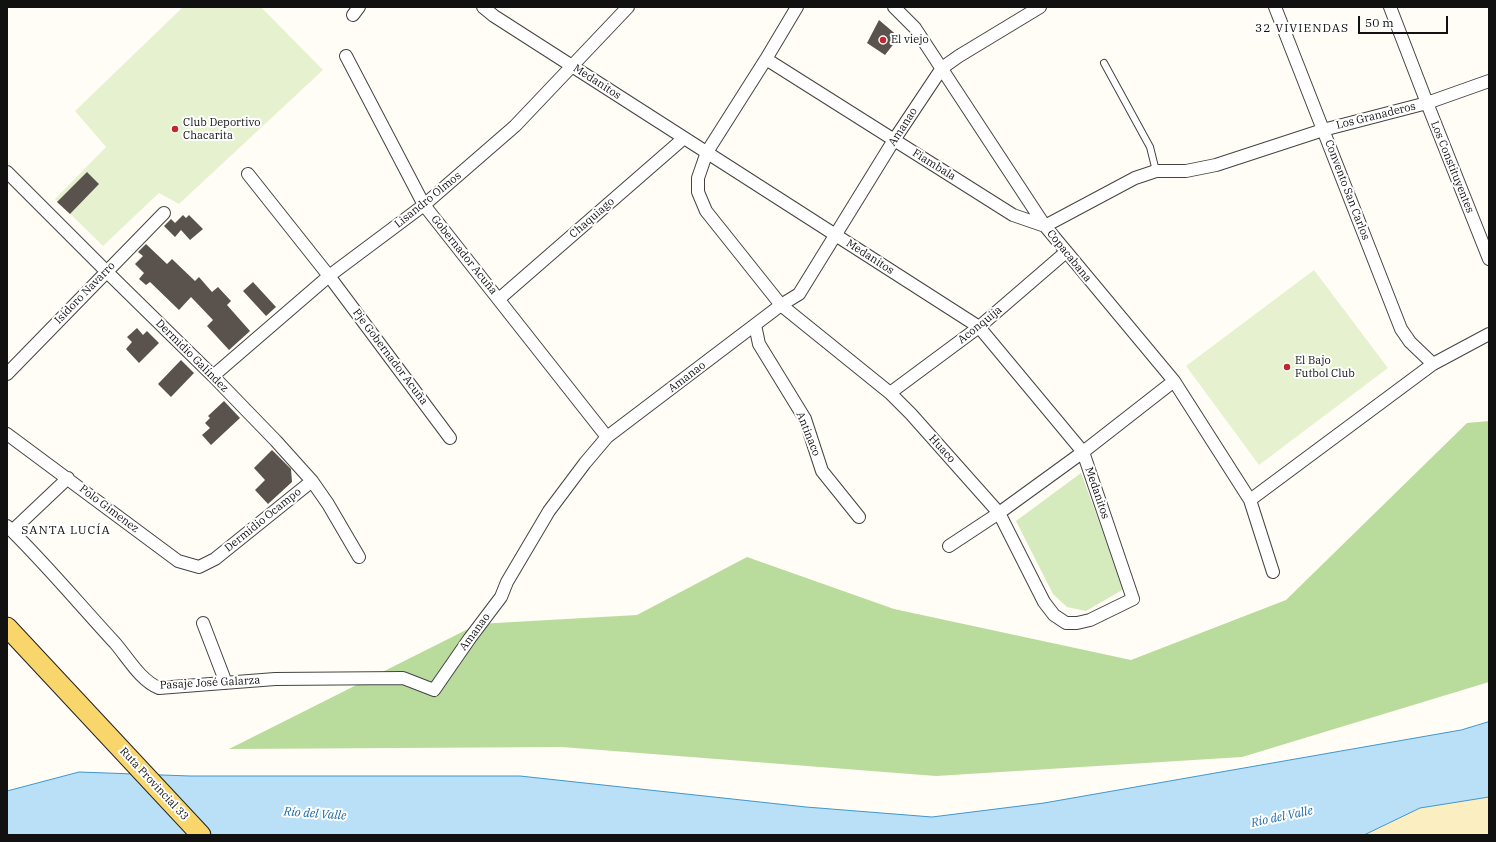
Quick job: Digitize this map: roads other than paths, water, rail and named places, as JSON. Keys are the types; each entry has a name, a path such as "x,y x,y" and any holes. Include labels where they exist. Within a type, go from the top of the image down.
{"main road":[{"name":"Ruta Provincial 33","path":"7,626 201,835"}],"street":[{"name":"Medanitos","path":"483,7 494,16 979,327 1083,452 1133,599 1090,620 1077,623 1066,623"},
{"name":"Lisandro Olmos","path":"213,376 329,276 424,205 515,126 628,7"},
{"path":"781,305 706,211 698,192 698,178 707,152 797,7"},
{"name":"Copacabana","path":"894,7 915,28 1045,226 1174,381 1250,500 1273,572"},
{"path":"942,68 959,56 1040,7"},
{"name":"Convento San Carlos","path":"1275,7 1401,329 1410,342 1433,364"},
{"name":"Los Constituyentes","path":"1390,7 1489,259"},
{"name":"Gobernador Acuña","path":"346,56 424,205 607,437"},
{"name":"Fiambala","path":"766,59 1013,215 1045,226"},
{"name":"Amanao","path":"434,690 501,597 507,582 549,511 585,463 607,437 781,305 799,294 894,140 942,68"},
{"name":"Los Granaderos","path":"1156,171 1186,171 1216,165 1323,130 1427,103 1489,81"},
{"name":"Chaquiago","path":"499,299 684,138"},
{"path":"1045,226 1129,181 1156,171"},
{"name":"Dermidio Galíndez","path":"7,172 213,376 276,441 312,481 328,504 359,557"},
{"name":"Pje Gobernador Acuña","path":"248,174 329,276 450,438"},
{"name":"Isidoro Navarro","path":"7,374 164,213"},
{"name":"Aconquija","path":"890,393 979,327 1066,252"},
{"name":"Huaco","path":"781,305 890,393 911,414 999,513 1044,602 1054,616 1066,623"},
{"name":"Antinaco","path":"755,325 759,344 805,419 822,471 859,517"},
{"path":"1250,500 1433,364 1489,334"},
{"path":"949,546 999,513 1083,452 1174,381"},
{"name":"Polo Gimenez","path":"7,434 178,561 199,567 215,559"},
{"path":"10,529 68,478"},
{"name":"Dermidio Ocampo","path":"215,559 312,481"},
{"name":"Pasaje José Galarza","path":"10,529 116,645 149,684 159,688 275,679 403,678 434,690"},
{"path":"202,623 226,683"}],"lane":[{"path":"1104,63 1150,147 1156,171"}],"water":[{"name":"Río del Valle","path":"1489,722 1489,797 1420,808 1364,835 7,835 7,791 79,772 190,776 520,776 806,807 932,817 1044,803 1461,730"}],"place":[{"name":"El viejo","path":"883,40"},
{"name":"Club Deportivo Chacarita","path":"175,129"},
{"name":"El Bajo Futbol Club","path":"1287,367"}],"district":[{"name":"32 VIVIENDAS","path":"1302,29"},
{"name":"SANTA LUCÍA","path":"66,531"}]}
